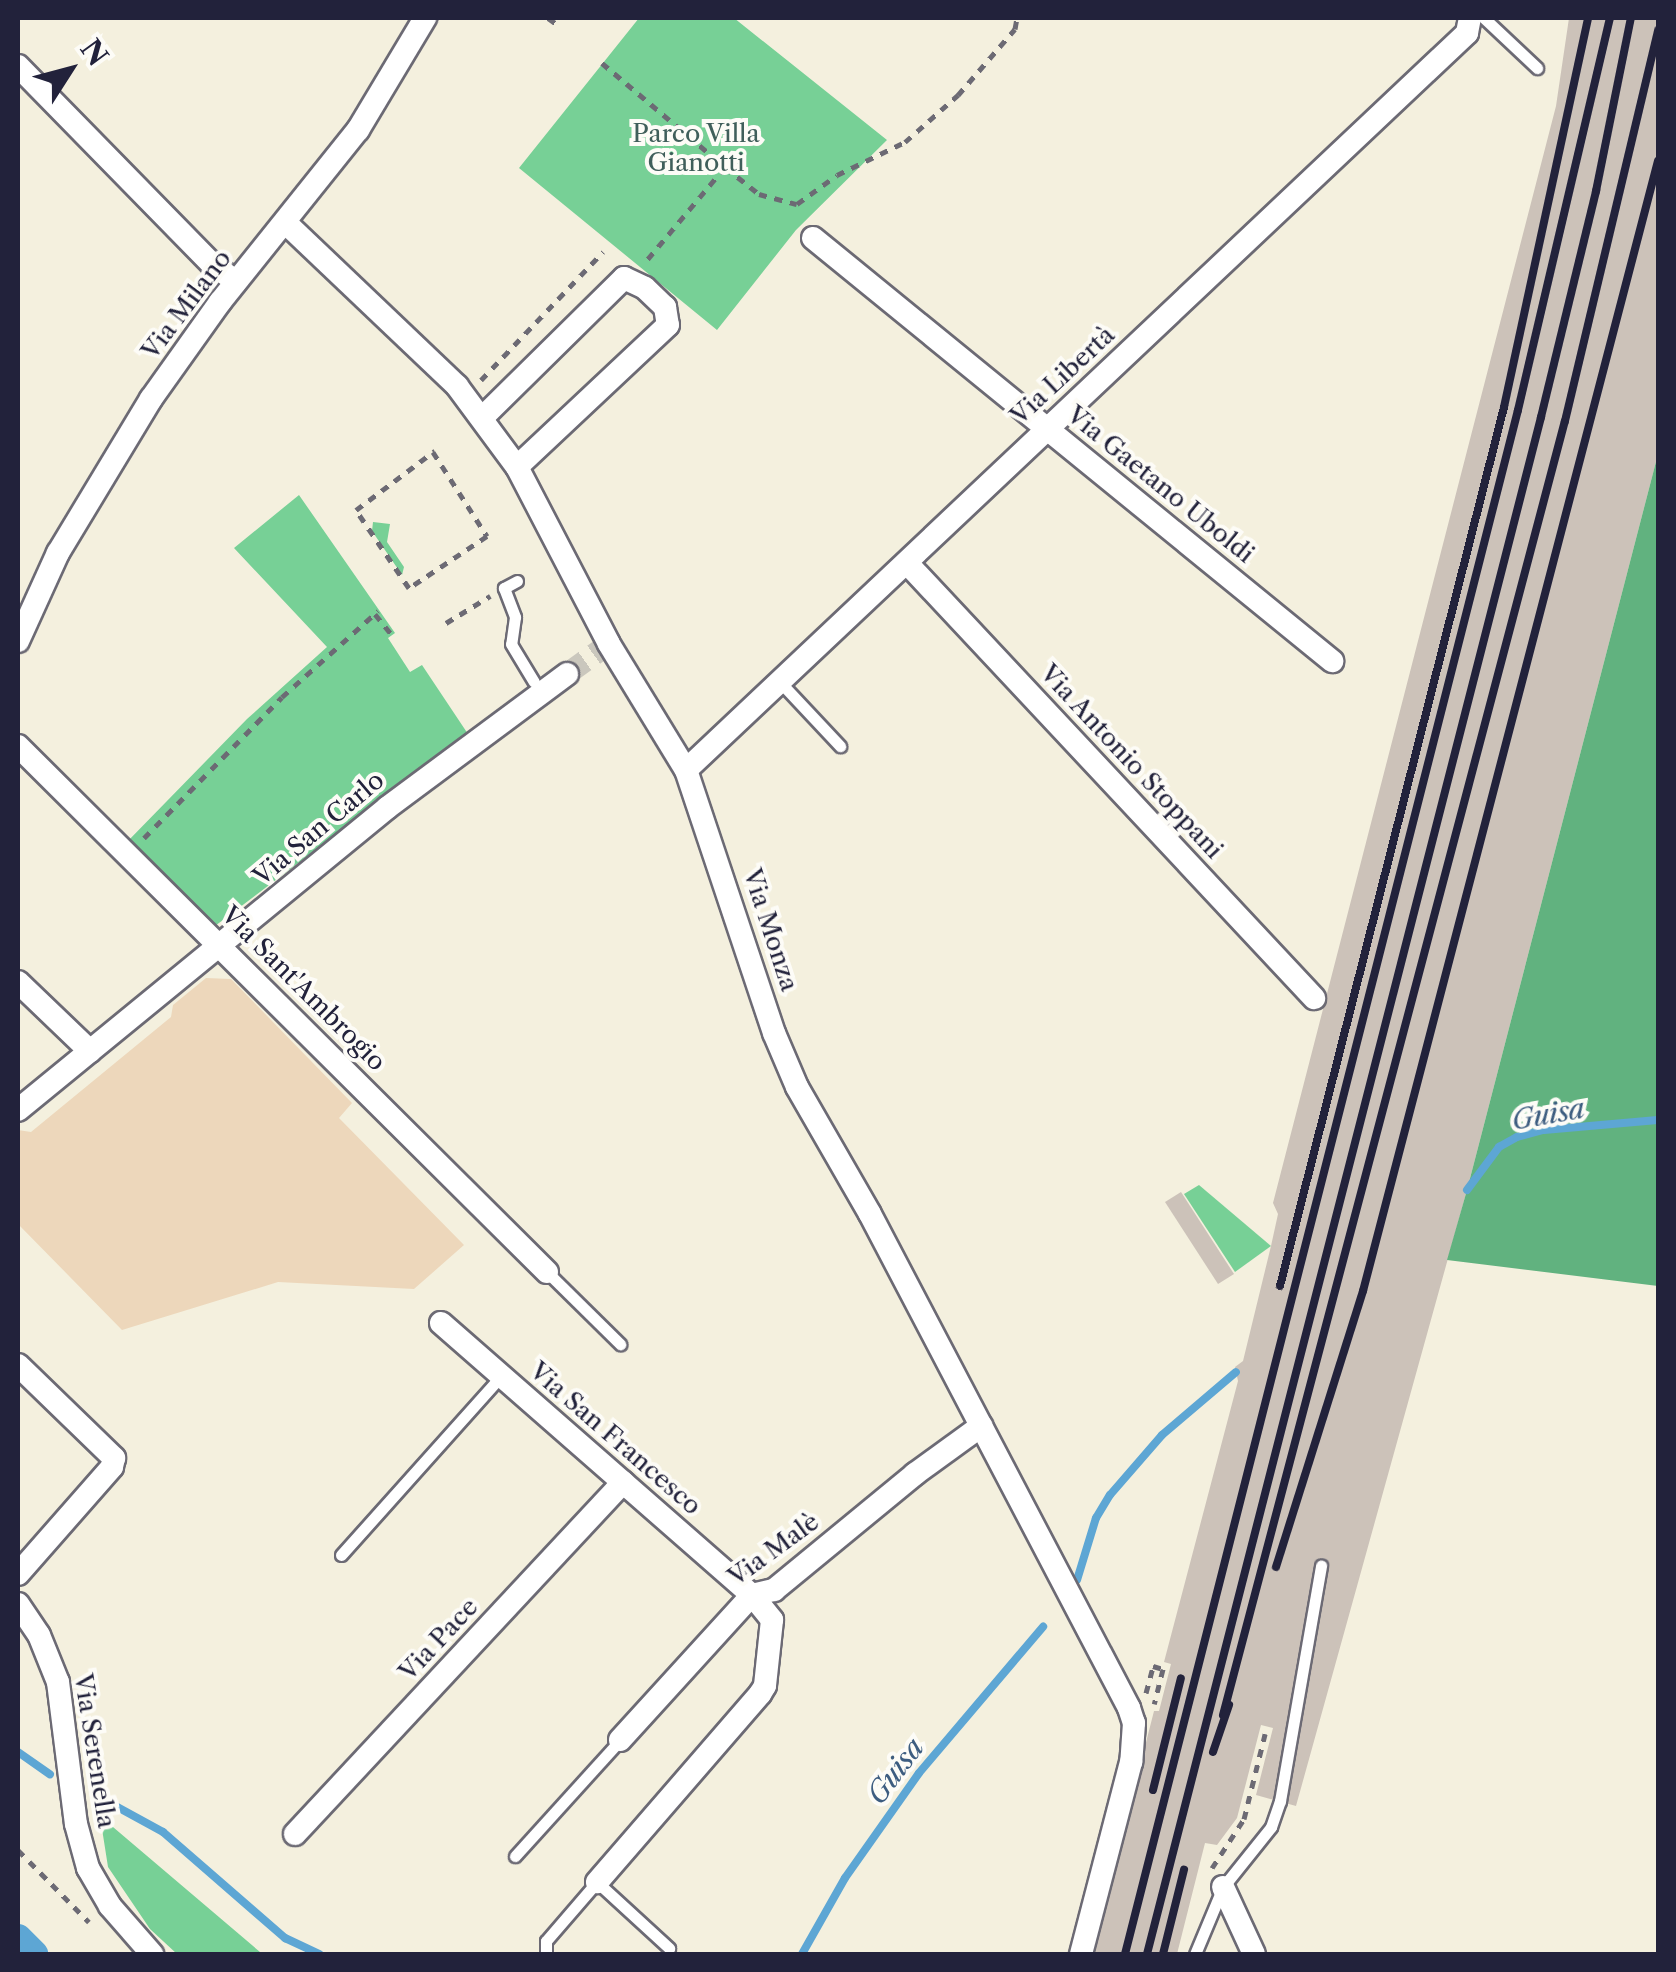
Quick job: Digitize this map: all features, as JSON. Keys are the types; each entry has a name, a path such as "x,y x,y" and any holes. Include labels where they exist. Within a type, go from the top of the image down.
{"street":[{"name":"Via Libertà","path":"686,770 1467,34 1470,18"},
{"name":"Via Milano","path":"18,641 58,553 151,399 236,282 287,224 358,130 418,20"},
{"path":"18,66 212,263 236,282"},
{"name":"Via Monza","path":"287,224 466,396 517,468 557,556 606,646 686,770 774,1033 797,1087 1136,1705"},
{"name":"Via Gaetano Uboldi","path":"813,238 1332,661"},
{"path":"483,417 624,278 645,288 665,307 668,326 517,468"},
{"name":"Via Antonio Stoppani","path":"907,563 1314,998"},
{"name":"Via San Carlo","path":"18,1110 388,807 567,674"},
{"name":"Via Sant'Ambrogio","path":"18,746 548,1272"},
{"path":"18,982 90,1052"},
{"name":"Via San Francesco","path":"441,1323 752,1595"},
{"path":"18,1365 114,1458 112,1466 18,1574"},
{"name":"Via Malè","path":"620,1740 752,1595 774,1590 915,1474 982,1426"},
{"name":"Via Pace","path":"295,1834 623,1482"},
{"path":"597,1882 765,1686 772,1620 752,1595"},
{"name":"Via Serenella","path":"18,1604 39,1635 58,1682 76,1824 88,1868 110,1906 152,1954"},
{"path":"1081,1954 1130,1762 1136,1705"},
{"path":"1223,1887 1254,1954"}],"lane":[{"path":"1484,18 1538,68"},
{"path":"517,581 504,588 515,617 512,644 534,682"},
{"path":"780,682 840,746"},
{"path":"548,1272 620,1344"},
{"path":"341,1555 500,1376"},
{"path":"1195,1954 1223,1887 1271,1827 1280,1801 1321,1566"},
{"path":"516,1856 620,1740"},
{"path":"546,1954 546,1941 597,1882 669,1948"}],"path":[{"path":"548,18 558,25"},
{"path":"602,63 760,194 797,204 837,175 905,142 958,95 1015,29 1017,18"},
{"path":"624,278 658,250 725,167"},
{"path":"466,396 603,252"},
{"path":"434,452 487,536 409,588 356,510 434,452"},
{"path":"446,623 504,588"},
{"path":"128,854 282,697 377,613 392,635"},
{"path":"1136,1705 1153,1666 1164,1669 1153,1707"},
{"path":"1244,1818 1265,1734"},
{"path":"18,1850 96,1928"}],"shaded area":[{"path":"1569,18 1658,18 1658,454 1467,1190 1296,1806 1256,1795 1273,1728 1261,1725 1237,1818 1217,1845 1205,1843 1177,1954 1092,1954 1154,1711 1159,1711 1171,1664 1164,1662 1238,1381 1235,1367 1243,1361 1271,1246 1278,1214 1273,1203 1556,106"},
{"path":"206,978 231,979 352,1103 339,1118 464,1245 414,1289 278,1282 122,1330 18,1224 18,1130 31,1132 171,1017 173,1005"},
{"path":"1181,1192 1234,1274 1218,1284 1165,1202"}],"green space":[{"name":"Parco Villa Gianotti","path":"639,18 734,18 887,140 796,230 717,330 519,168"},
{"path":"1658,454 1658,1286 1447,1260 1467,1190"},
{"path":"299,495 395,633 388,638 410,672 422,665 468,734 215,926 126,843 247,719 327,647 234,548"},
{"path":"373,522 390,524 387,542 404,567 402,575 372,531"},
{"path":"1199,1185 1271,1246 1235,1272 1184,1194"},
{"path":"100,1816 264,1954 177,1954 150,1929 108,1867"}],"waterway":[{"name":"Guisa","path":"1467,1190 1499,1147 1517,1137 1544,1130 1658,1120"},
{"name":"Guisa","path":"1077,1580 1096,1518 1110,1495 1162,1435 1236,1372"},
{"name":"Guisa","path":"802,1954 845,1878 919,1773 1043,1627"},
{"name":"Guisa","path":"18,1752 50,1774"},
{"name":"Guisa","path":"99,1797 163,1832 285,1938 320,1954"},
{"path":"18,1938 34,1954"}],"tunnel":[{"path":"567,674 603,648"}],"railway":[{"path":"1280,1286 1504,407 1588,18"},
{"path":"1125,1954 1518,410 1610,18"},
{"path":"1147,1954 1541,417 1596,191 1631,18"},
{"path":"1223,1715 1565,421 1658,30"},
{"path":"1276,1567 1363,1291 1658,161"},
{"path":"1153,1790 1181,1678"},
{"path":"1213,1752 1229,1705"},
{"path":"1163,1954 1184,1870"}]}
